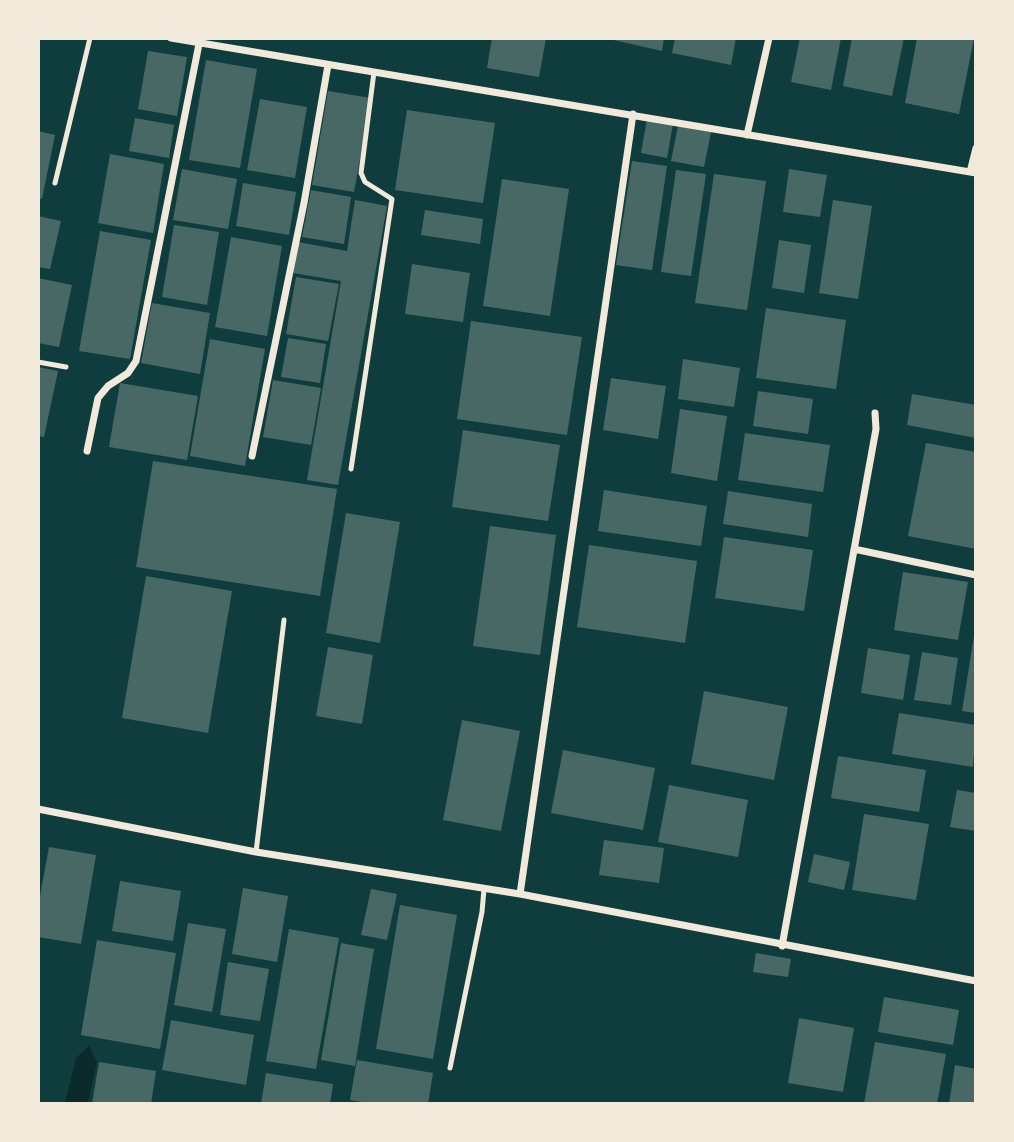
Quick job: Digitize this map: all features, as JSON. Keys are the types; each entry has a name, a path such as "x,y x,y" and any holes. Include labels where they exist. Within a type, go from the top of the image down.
{"street":[{"path":"171,38 973,173 975,148"},
{"path":"226,47 228,38"},
{"path":"747,135 769,38"},
{"path":"87,451 98,398 108,386 128,373 136,361 199,44"},
{"path":"252,456 304,203 328,65"},
{"path":"520,894 633,114"},
{"path":"782,946 876,429 875,413"},
{"path":"854,549 975,575"},
{"path":"38,809 256,852 520,894 975,981"}],"lane":[{"path":"55,183 90,38"},
{"path":"351,470 392,198 365,183 361,173 374,72"},
{"path":"38,362 66,367"},
{"path":"256,852 284,620"},
{"path":"450,1068 482,912 484,889"}],"water":[{"path":"89,1046 97,1062 88,1103 65,1103 76,1058"}],"building":[{"path":"492,38 546,38 539,77 487,68"},
{"path":"605,38 664,38 662,51"},
{"path":"675,38 736,38 731,65 672,53"},
{"path":"800,38 841,38 831,90 791,82"},
{"path":"852,38 904,38 892,96 843,86"},
{"path":"917,38 974,38 959,114 905,103"},
{"path":"148,51 187,57 177,116 138,109"},
{"path":"206,60 257,69 240,168 189,160"},
{"path":"328,91 371,98 354,192 312,185"},
{"path":"260,99 307,107 295,178 247,170"},
{"path":"407,110 495,123 483,203 395,190"},
{"path":"135,118 174,125 169,158 129,151"},
{"path":"647,119 673,124 667,158 641,153"},
{"path":"678,126 711,132 704,167 671,161"},
{"path":"38,131 55,135 42,199 38,198"},
{"path":"110,154 164,164 153,233 98,223"},
{"path":"632,161 667,166 652,270 616,265"},
{"path":"182,169 237,179 228,229 173,220"},
{"path":"789,169 827,175 820,217 783,212"},
{"path":"676,170 706,174 691,276 661,272"},
{"path":"714,174 766,181 747,310 695,303"},
{"path":"502,179 569,189 550,316 483,306"},
{"path":"243,183 296,192 289,235 236,226"},
{"path":"311,190 351,197 344,244 302,237"},
{"path":"355,200 387,206 338,485 307,480 341,281 293,273 298,242 347,251"},
{"path":"833,200 872,206 858,299 819,293"},
{"path":"425,210 483,219 480,244 421,235"},
{"path":"38,216 61,221 50,269 38,267"},
{"path":"174,225 219,232 207,305 162,297"},
{"path":"100,231 151,240 130,359 79,351"},
{"path":"231,237 282,246 267,336 215,327"},
{"path":"779,240 811,245 804,293 772,288"},
{"path":"412,264 470,273 463,322 405,314"},
{"path":"296,277 339,284 328,341 286,334"},
{"path":"38,278 72,285 59,347 38,343"},
{"path":"152,303 210,313 200,374 141,363"},
{"path":"766,308 846,320 836,389 756,378"},
{"path":"471,321 582,337 567,435 457,419"},
{"path":"288,338 326,344 320,383 281,377"},
{"path":"210,339 265,349 245,466 190,456"},
{"path":"683,359 740,368 734,407 678,399"},
{"path":"38,367 58,371 44,437 38,436"},
{"path":"611,378 666,386 658,439 603,430"},
{"path":"273,380 321,388 311,445 263,437"},
{"path":"120,383 198,396 187,460 109,447"},
{"path":"758,391 813,399 808,434 753,426"},
{"path":"912,394 976,405 976,438 907,425"},
{"path":"680,409 727,416 717,481 671,473"},
{"path":"463,430 560,445 548,521 452,507"},
{"path":"745,433 830,445 823,492 738,480"},
{"path":"926,443 976,452 976,549 908,536"},
{"path":"153,461 337,489 320,596 136,567"},
{"path":"604,490 707,506 701,546 598,531"},
{"path":"728,491 812,504 808,537 723,524"},
{"path":"346,513 400,522 380,643 326,633"},
{"path":"490,526 556,535 540,655 473,646"},
{"path":"724,537 813,550 804,611 715,598"},
{"path":"589,545 697,561 685,643 577,627"},
{"path":"903,572 968,582 958,640 894,630"},
{"path":"146,576 232,591 208,733 122,718"},
{"path":"976,636 976,713 962,711"},
{"path":"328,647 373,655 362,724 316,716"},
{"path":"868,648 910,655 903,700 861,693"},
{"path":"922,652 958,658 951,705 914,700"},
{"path":"704,691 788,707 774,780 691,764"},
{"path":"899,713 976,725 973,767 892,754"},
{"path":"462,720 520,731 501,831 443,820"},
{"path":"563,750 655,768 643,830 551,813"},
{"path":"838,756 926,770 919,812 831,798"},
{"path":"669,785 748,800 738,857 658,842"},
{"path":"957,790 976,793 976,831 950,827"},
{"path":"864,814 929,824 916,900 852,890"},
{"path":"604,840 664,848 659,883 599,875"},
{"path":"49,847 96,855 81,944 38,937 38,907"},
{"path":"814,854 850,862 844,890 808,882"},
{"path":"120,881 181,891 173,941 112,931"},
{"path":"243,888 288,896 277,962 232,954"},
{"path":"371,889 397,894 387,940 361,935"},
{"path":"400,905 457,915 433,1059 376,1049"},
{"path":"188,923 226,929 212,1012 174,1005"},
{"path":"289,929 339,938 316,1069 266,1061"},
{"path":"97,940 176,953 160,1049 81,1035"},
{"path":"341,943 374,949 355,1066 321,1060"},
{"path":"756,953 791,959 788,977 753,972"},
{"path":"228,962 269,969 260,1021 220,1015"},
{"path":"884,997 959,1010 953,1045 878,1032"},
{"path":"799,1018 854,1028 843,1092 788,1083"},
{"path":"171,1020 254,1035 246,1085 162,1070"},
{"path":"875,1042 946,1054 937,1104 864,1104"},
{"path":"357,1060 433,1073 428,1104 373,1104 350,1100"},
{"path":"99,1062 156,1071 151,1104 92,1104"},
{"path":"955,1065 976,1069 976,1104 949,1104"},
{"path":"266,1073 333,1084 330,1104 261,1104"}]}
